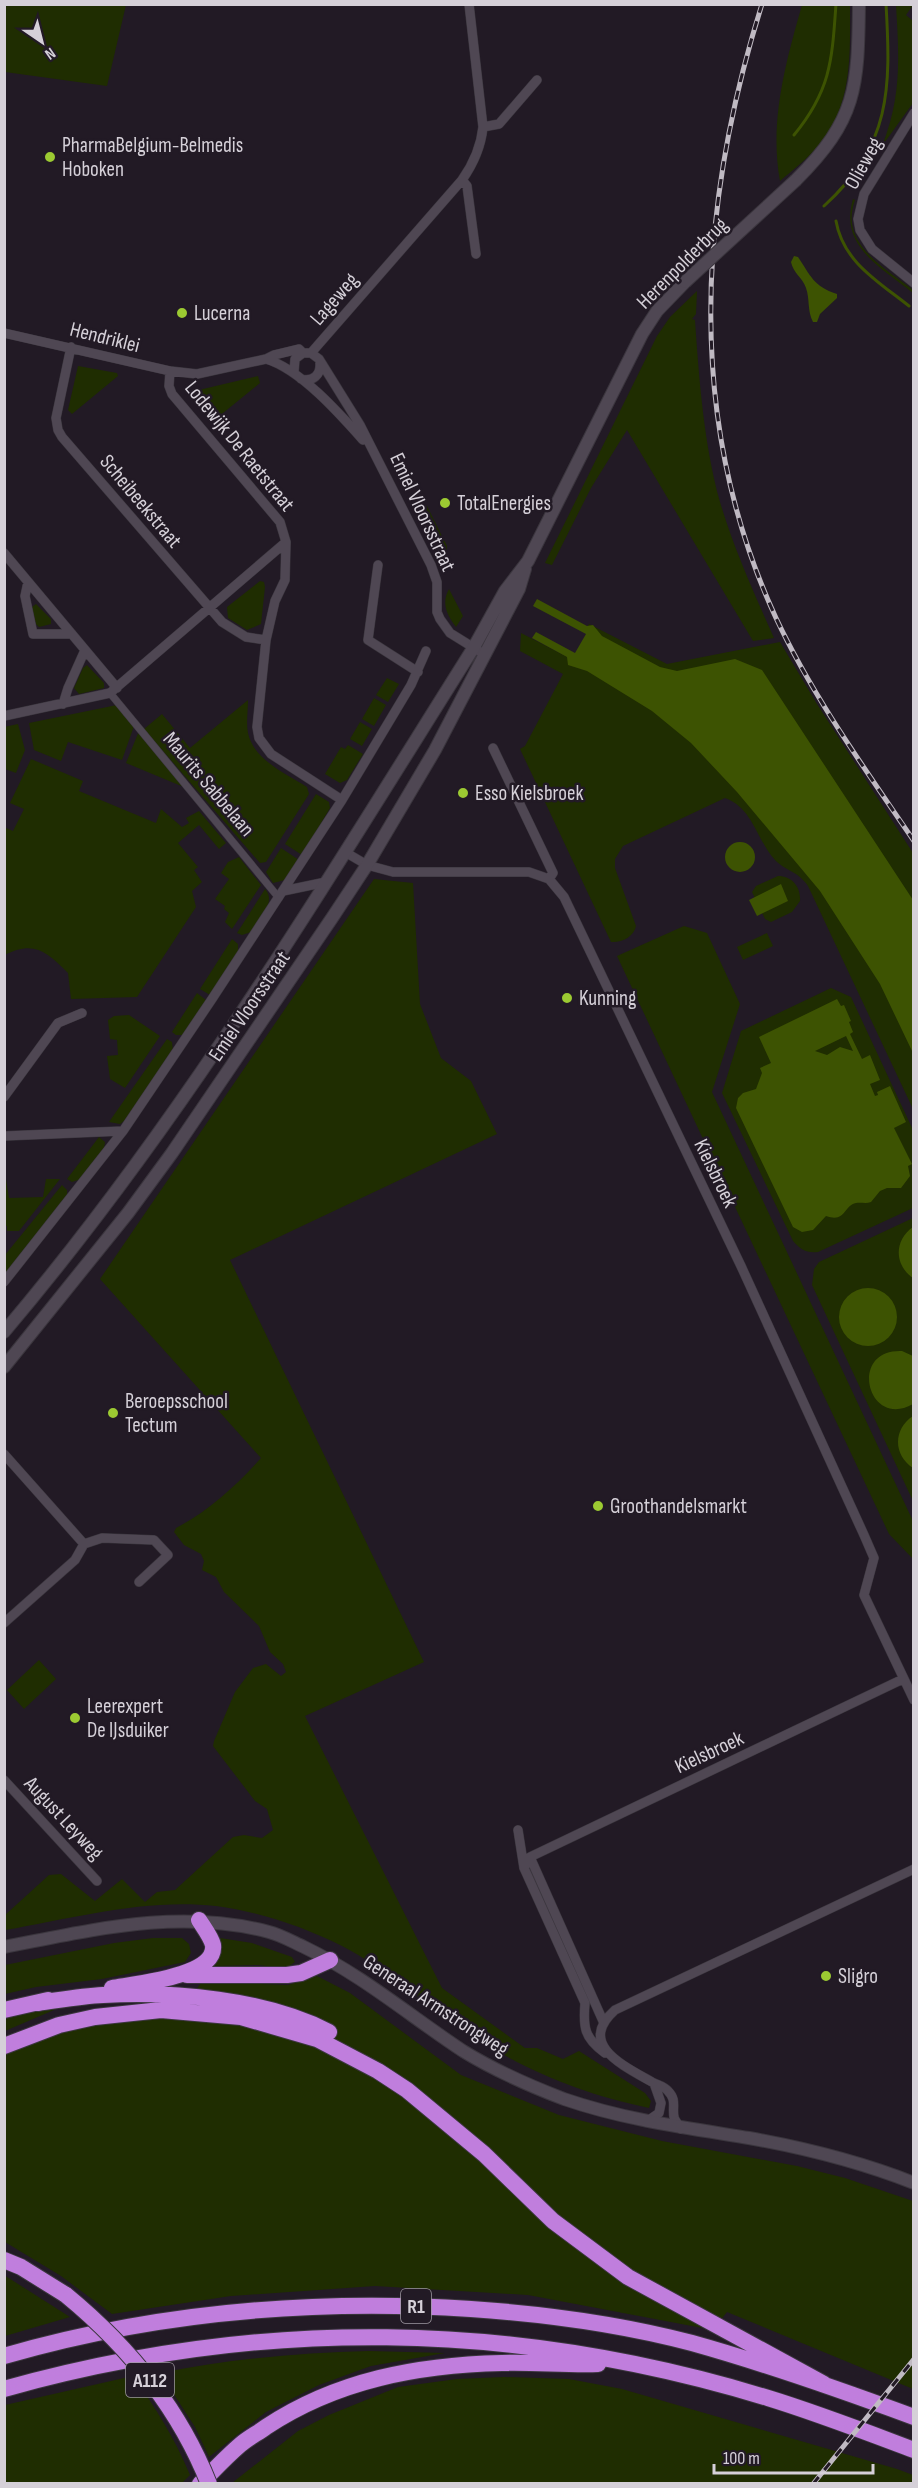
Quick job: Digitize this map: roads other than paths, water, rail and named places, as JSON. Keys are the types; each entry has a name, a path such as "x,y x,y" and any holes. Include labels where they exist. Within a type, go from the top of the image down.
{"highway":[{"path":"4,2010 192,1971 208,1960 212,1952 213,1944 199,1920"},
{"path":"165,1977 200,1974 287,1975 301,1973 330,1960"},
{"path":"38,2003 103,1995 152,1995 199,1998 280,2014 323,2029 384,2064 461,2125 484,2154"},
{"path":"4,2046 59,2025 95,2017 133,2011 170,2010 241,2017 317,2039 378,2071 406,2090 484,2154 553,2221 628,2277 824,2384"},
{"name":"A112","path":"4,2260 21,2267 66,2295 113,2335 156,2388 196,2454 211,2484"},
{"name":"R1","path":"4,2356 89,2335 197,2316 297,2307 421,2306 546,2316 614,2326 691,2343 824,2384 914,2417"},
{"name":"R1","path":"4,2389 53,2375 176,2351 268,2341 368,2336 490,2341 554,2349 709,2381 770,2398 914,2450"},
{"path":"200,2484 241,2444 269,2426 311,2401 356,2384 423,2368 504,2363 569,2365 629,2363"},
{"path":"211,2484 269,2426"}],"street":[{"name":"Lageweg","path":"197,374 266,359 299,349 307,353 462,180 478,151 483,127 469,4"},
{"name":"Herenpolderbrug","path":"479,651 506,591 528,561 642,334 657,311 826,149 846,113 856,76 859,4"},
{"path":"483,127 499,124 537,80"},
{"name":"Olieweg","path":"914,113 864,194 858,219 860,230 872,249 914,283"},
{"path":"462,180 467,186 476,254"},
{"name":"Hendriklei","path":"4,333 71,346 170,371 197,374"},
{"name":"Scheibeekstraat","path":"71,346 56,418 62,437 208,608 233,630 246,636 266,640"},
{"path":"307,353 297,356 293,362 297,376 308,380 315,377 319,372 320,363"},
{"name":"Emiel Vloorsstraat","path":"307,353 320,363 348,405 431,565 437,582 437,612 440,620 450,633 479,651"},
{"name":"Emiel Vloorsstraat","path":"266,359 280,363 297,376 337,411 371,448"},
{"name":"Lodewijk De Raetstraat","path":"170,371 169,386 172,394 280,522 286,542 285,580 275,601 266,640 257,727 259,738 271,754 342,800"},
{"name":"Lodewijk De Raetstraat","path":"114,691 286,542"},
{"name":"Maurits Sabbelaan","path":"4,553 85,650 114,691 281,895"},
{"path":"378,565 368,640 418,672"},
{"path":"28,582 26,596 33,634 72,634"},
{"path":"63,704 85,650"},
{"name":"Emiel Vloorsstraat","path":"4,1282 123,1131 281,895 342,800 418,672 426,651"},
{"name":"Emiel Vloorsstraat","path":"4,1332 48,1281 148,1150 246,1006 479,651"},
{"name":"Emiel Vloorsstraat","path":"4,1367 109,1237 172,1153 367,865 435,750 479,651"},
{"path":"4,716 114,691"},
{"path":"345,852 367,865 393,872 529,872 549,879 554,873 494,748"},
{"name":"Kielsbroek","path":"549,879 557,887 573,914 741,1266 864,1535 874,1558 864,1595 913,1700"},
{"path":"281,895 326,882"},
{"path":"4,1097 58,1023 82,1013"},
{"path":"4,1136 123,1131"},
{"path":"4,1454 84,1544"},
{"path":"4,1623 75,1560 84,1544 102,1538 154,1540 168,1555 139,1582"},
{"name":"Kielsbroek","path":"530,1857 903,1679"},
{"name":"August Leyweg","path":"4,1780 97,1881"},
{"path":"518,1830 524,1868 585,2003 584,2022 591,2042 654,2084 667,2089 675,2106 670,2121 659,2113"},
{"path":"524,1868 530,1857"},
{"path":"530,1857 603,2021 600,2040 604,2048 615,2059"},
{"path":"584,2022 603,2021 615,2010 914,1869"},
{"name":"Generaal Armstrongweg","path":"4,1947 111,1926 151,1921 199,1920 271,1932 330,1960 486,2064 564,2098 646,2122 670,2121 681,2129 801,2149 850,2161 914,2183"},
{"path":"646,2122 659,2113 661,2103 654,2084"}],"waterway":[{"path":"794,135 816,103 827,74 831,58 836,4"},
{"path":"824,206 863,161 882,114 888,63 886,4"},
{"path":"836,221 840,235 854,260 909,306"}],"railway":[{"path":"762,4 740,81 724,158 714,236 711,314 715,391 726,468 747,543 776,618 806,676 840,732 914,841"},
{"path":"813,2484 914,2359"}],"place":[{"name":"PharmaBelgium-Belmedis Hoboken","path":"50,157"},
{"name":"Lucerna","path":"182,313"},
{"name":"TotalEnergies","path":"445,503"},
{"name":"Esso Kielsbroek","path":"463,793"},
{"name":"Kunning","path":"567,998"},
{"name":"Beroepsschool Tectum","path":"113,1413"},
{"name":"Groothandelsmarkt","path":"598,1506"},
{"name":"Leerexpert De IJsduiker","path":"75,1718"},
{"name":"Sligro","path":"826,1976"}]}
